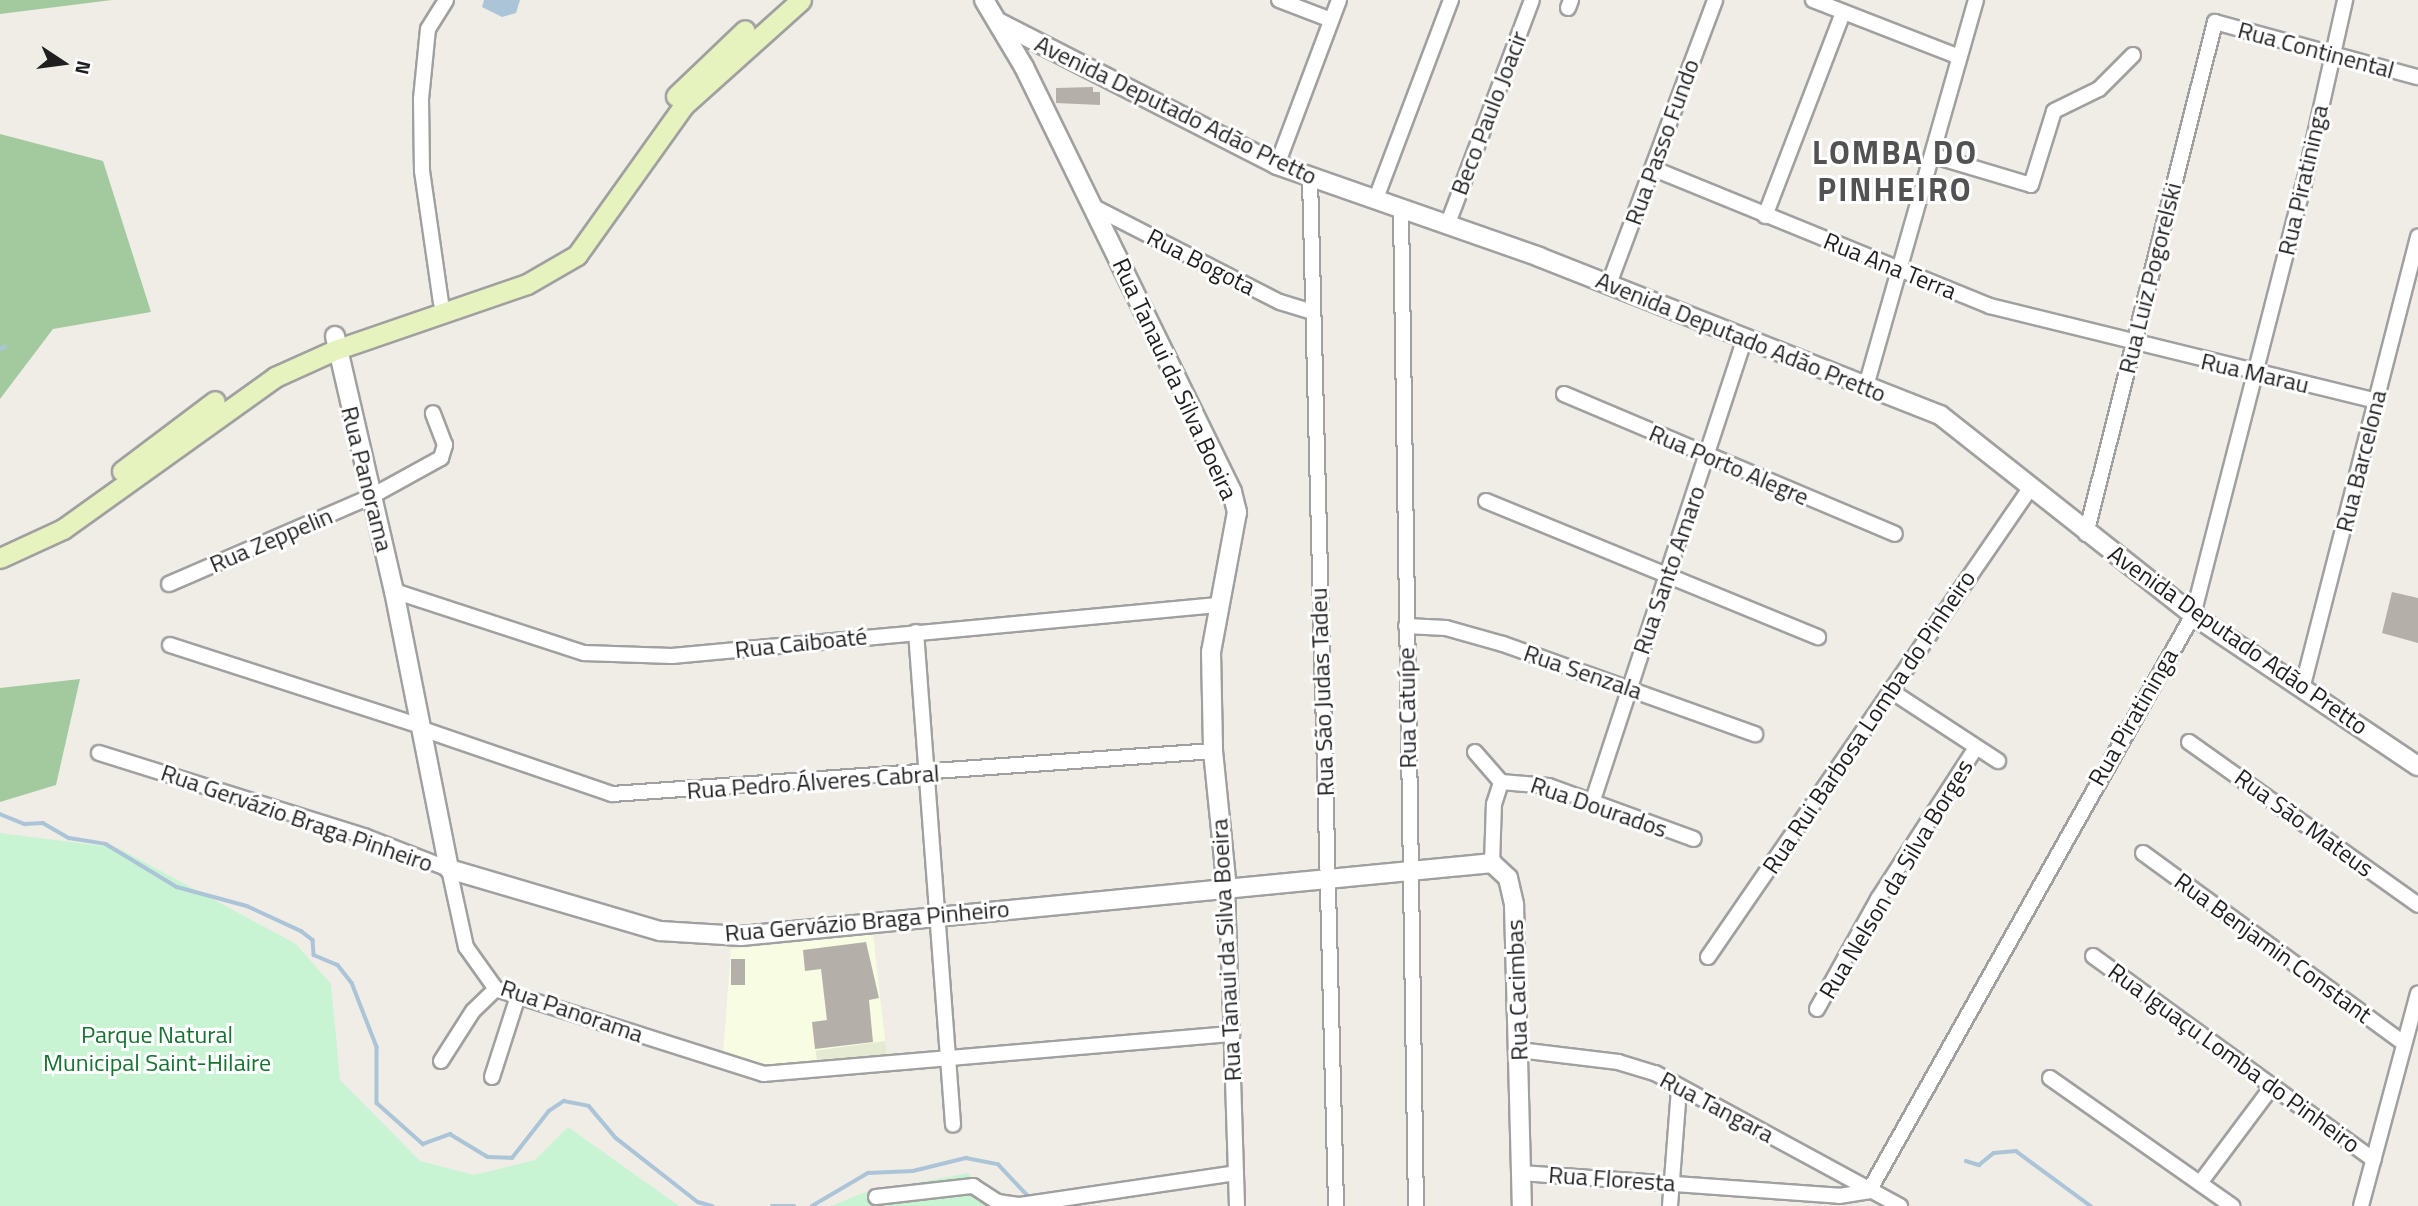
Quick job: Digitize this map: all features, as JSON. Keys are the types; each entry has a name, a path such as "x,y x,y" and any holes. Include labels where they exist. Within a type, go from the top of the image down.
{"main road":[{"path":"0,558 63,529 218,413 335,343 519,275 566,248 676,97 781,0"},
{"path":"0,546 57,519 271,364 527,284 577,255 684,105 801,0"}],"street":[{"path":"441,303 422,171 421,99 428,29 446,0"},
{"name":"Rua Tanaui da Silva Boeira","path":"984,0 998,22 1092,206 1232,492 1237,512 1211,652 1213,751 1227,888 1237,1206"},
{"path":"1279,0 1331,20"},
{"path":"1277,165 1339,0"},
{"path":"1375,201 1451,0"},
{"name":"Beco Paulo Joacir","path":"1447,226 1532,0"},
{"name":"Rua Passo Fundo","path":"1609,284 1715,0"},
{"path":"1813,0 1959,57"},
{"path":"1866,386 1934,156 1976,0"},
{"name":"Rua Piratininga","path":"1869,1191 2193,615 2256,374 2345,0"},
{"path":"1765,216 1843,13"},
{"name":"Avenida Deputado Adão Pretto","path":"998,22 1277,165 1609,284 1940,415 2086,534 2193,615 2303,685 2418,766"},
{"name":"Rua Continental","path":"2215,22 2332,56 2418,77"},
{"name":"Rua Luiz Pogorelski","path":"2086,534 2215,22"},
{"path":"1934,156 2031,185 2053,111 2099,89 2133,55"},
{"name":"Rua Ana Terra","path":"1654,169 1899,271 2012,313 2133,344"},
{"name":"Rua São Judas Tadeu","path":"1310,178 1336,1206"},
{"name":"Rua Bogota","path":"1092,206 1280,302 1312,312"},
{"name":"Rua Catuípe","path":"1401,211 1416,1206"},
{"name":"Rua Barcelona","path":"2303,685 2418,237"},
{"name":"Rua Santo Amaro","path":"1592,803 1667,574 1709,457 1745,337"},
{"name":"Rua Panorama","path":"335,343 394,590 466,947 496,989 764,1074 945,1056 1232,1034"},
{"name":"Rua Marau","path":"2133,344 2377,401"},
{"name":"Rua Porto Alegre","path":"1564,394 1895,534"},
{"name":"Rua Zeppelin","path":"169,584 372,496 441,457 445,445 433,413"},
{"name":"Rua Rui Barbosa Lomba do Pinheiro","path":"1708,957 2031,487"},
{"path":"1486,501 1818,637"},
{"name":"Rua Caiboaté","path":"394,590 584,653 672,656 1218,605"},
{"name":"Rua Senzala","path":"1406,626 1446,628 1503,644 1755,734"},
{"path":"916,632 945,1056 953,1125"},
{"name":"Rua Pedro Álveres Cabral","path":"170,645 612,794 924,774 1213,751"},
{"path":"1891,691 1975,749 1998,761"},
{"name":"Rua São Mateus","path":"2189,742 2418,905"},
{"name":"Rua Nelson da Silva Borges","path":"1817,1009 1878,899 1975,749"},
{"name":"Rua Dourados","path":"1475,752 1501,782 1549,786 1694,839"},
{"name":"Rua Gervázio Braga Pinheiro","path":"99,753 364,835 449,869 660,930 741,936 1492,863"},
{"path":"1492,863 1494,804 1501,782"},
{"name":"Rua Benjamin Constant","path":"2143,853 2404,1043"},
{"name":"Rua Cacimbas","path":"1492,863 1508,878 1514,905 1520,1050 1522,1206"},
{"name":"Rua Iguaçu Lomba do Pinheiro","path":"2094,956 2271,1088 2374,1160"},
{"path":"440,1061 473,1011 496,989"},
{"path":"2361,1206 2418,994"},
{"path":"492,1077 518,996"},
{"name":"Rua Tangara","path":"1520,1050 1618,1062 1679,1088 1900,1206"},
{"path":"2050,1078 2232,1206"},
{"path":"1670,1206 1679,1088"},
{"path":"2200,1182 2271,1088"},
{"path":"876,1197 973,1186 998,1202 1020,1205 1236,1173"},
{"name":"Rua Floresta","path":"1521,1173 1839,1196 1869,1191"}],"shaded area":[{"path":"873,934 887,1057 765,1070 723,1054 731,949"},
{"path":"885,1041 887,1055 818,1065 816,1051"}],"green space":[{"path":"0,0 112,0 0,14"},
{"path":"0,134 103,161 151,312 53,329 0,399"},
{"path":"80,679 56,785 0,802 0,688"},
{"name":"Parque Natural Municipal Saint-Hilaire","path":"0,833 118,848 296,944 331,984 340,1080 420,1161 474,1175 535,1160 568,1127 679,1206 0,1206"},
{"path":"968,1173 994,1206 831,1206 863,1193"}],"water":[{"path":"484,0 520,0 516,13 502,17 482,7"}],"building":[{"path":"1093,87 1093,92 1100,92 1100,105 1056,103 1056,88"},
{"path":"2392,592 2418,598 2418,643 2382,633"},
{"path":"866,942 879,998 869,1000 873,1042 815,1049 812,1022 827,1020 821,969 805,971 803,950"},
{"path":"731,959 745,959 745,985 731,985"}],"waterway":[{"path":"0,349 5,347"},
{"path":"0,814 25,824 43,823 69,838 106,844 177,887 247,906 301,931 313,940 314,955 338,965 352,983 377,1047 377,1103 423,1144 450,1134 488,1157 512,1158 549,1111 564,1101 589,1106 616,1138 698,1202 712,1206"},
{"path":"1966,1161 1979,1165 1994,1153 2016,1151 2091,1206"},
{"path":"812,1206 868,1173 913,1171 966,1158 998,1164 1030,1198"},
{"path":"772,1206 794,1206"}],"district":[{"name":"LOMBA DO PINHEIRO","path":"1895,172"}]}
